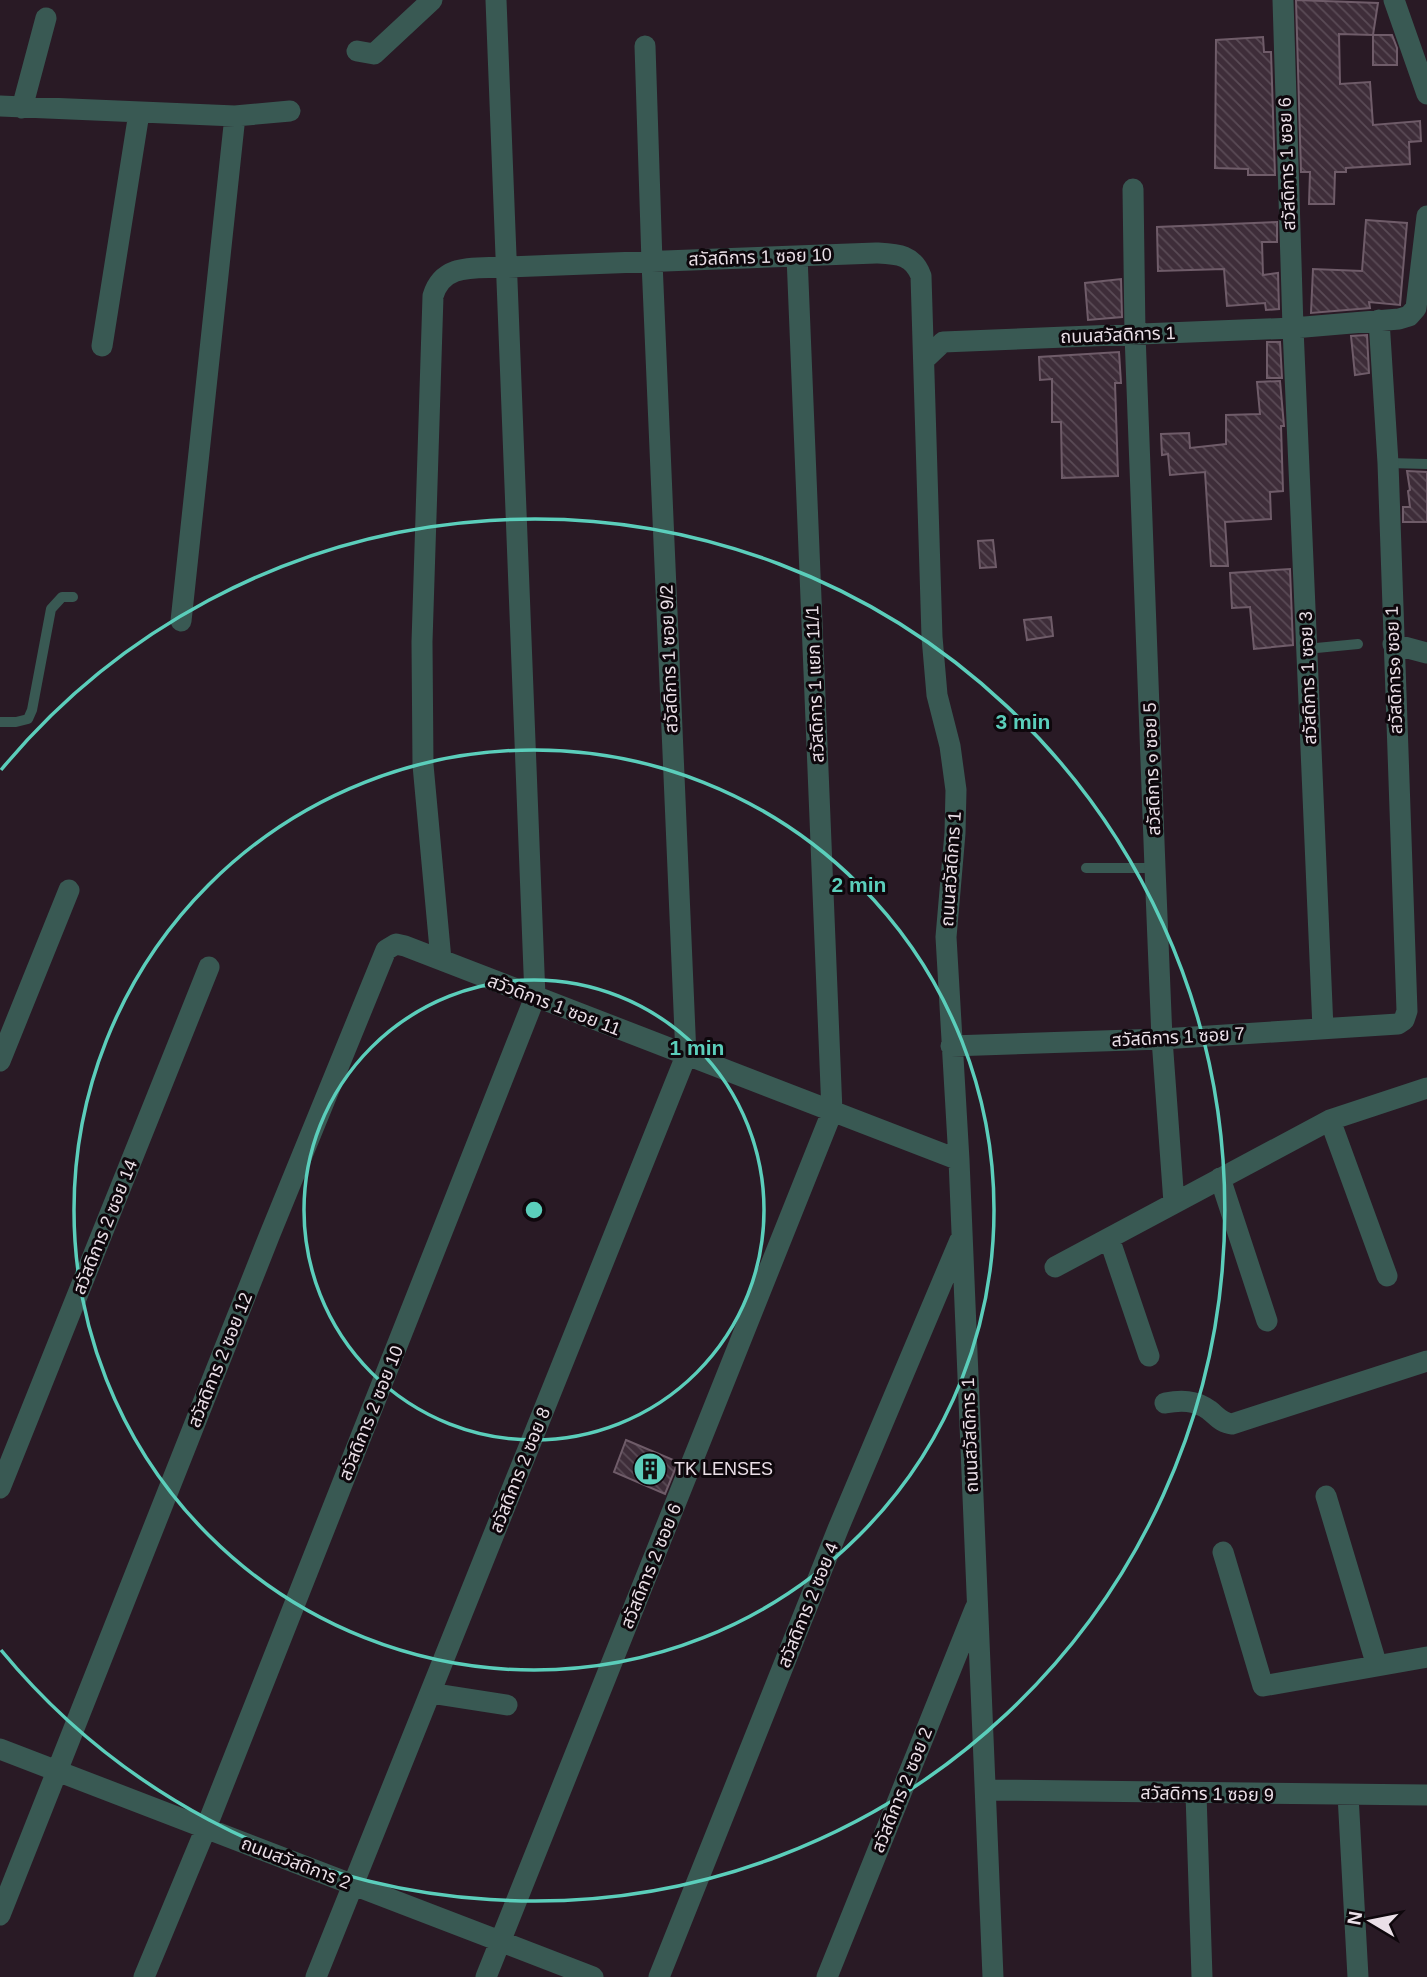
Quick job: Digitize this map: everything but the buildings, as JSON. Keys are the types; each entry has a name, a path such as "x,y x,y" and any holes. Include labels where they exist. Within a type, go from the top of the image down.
{"street":[{"path":"357,51 374,54 432,0"},
{"path":"496,0 535,997"},
{"name":"สวัสดิการ 1 ซอย 6","path":"1283,0 1293,328"},
{"path":"1394,0 1427,94"},
{"path":"22,108 46,18"},
{"name":"สวัสดิการ 1 ซอย 9/2","path":"645,46 686,1056"},
{"path":"0,106 235,116 290,111"},
{"path":"102,346 139,113"},
{"path":"181,621 235,116"},
{"name":"สวัสดิการ ๑ ซอย 5","path":"1133,188 1135,334 1155,868 1162,1039 1174,1203"},
{"name":"ถนนสวัสดิการ 1","path":"993,1977 959,1160 946,937 956,790 950,746 937,695 932,637 924,360 943,342 1293,328 1409,316 1416,308 1427,216"},
{"name":"สวัสดิการ 1 ซอย 10","path":"441,960 424,765 422,642 433,296 437,283 444,276 459,270 505,267 900,254 918,266 921,276 924,360"},
{"name":"สวัสดิการ 1 แยก 11/1","path":"797,256 832,1112"},
{"name":"สวัสดิการ๑ ซอย 1","path":"1379,320 1388,463 1407,1011 1404,1020"},
{"name":"สวัสดิการ 1 ซอย 3","path":"1293,328 1323,1029"},
{"path":"1393,644 1427,653"},
{"path":"0,1061 69,890"},
{"name":"สวัวดิการ 1 ซอย 11","path":"386,950 396,944 405,946 959,1160"},
{"name":"สวัสดิการ 2 ซอย 12","path":"0,1916 270,1234 386,950"},
{"name":"สวัสดิการ 2 ซอย 14","path":"0,1488 209,967"},
{"name":"สวัสดิการ 2 ซอย 10","path":"144,1977 206,1828 535,997"},
{"name":"สวัสดิการ 1 ซอย 7","path":"951,1045 1162,1039 1398,1024 1404,1020"},
{"name":"สวัสดิการ 2 ซอย 8","path":"316,1977 686,1056"},
{"path":"1055,1267 1330,1120 1427,1088"},
{"name":"สวัสดิการ 2 ซอย 6","path":"486,1977 832,1112"},
{"path":"1330,1120 1387,1276"},
{"path":"1220,1178 1267,1321"},
{"name":"สวัสดิการ 2 ซอย 4","path":"659,1977 833,1542 962,1235"},
{"path":"1110,1238 1149,1356"},
{"path":"1165,1403 1187,1400 1209,1409 1225,1423 1232,1423 1427,1361"},
{"path":"1326,1496 1377,1666"},
{"path":"1223,1552 1263,1686 1427,1657"},
{"name":"สวัสดิการ 2 ซอย 2","path":"827,1977 977,1603"},
{"path":"430,1693 507,1705"},
{"name":"ถนนสวัสดิการ 2","path":"0,1748 593,1977"},
{"name":"สวัสดิการ 1 ซอย 9","path":"987,1790 1427,1795"},
{"path":"1196,1794 1202,1977"},
{"path":"1348,1795 1358,1977"}],"lane":[{"path":"1388,463 1427,464"},
{"path":"0,722 28,719 51,609 62,597 73,597"},
{"path":"1306,649 1358,644"},
{"path":"1086,868 1155,868"}],"place":[{"name":"TK LENSES","path":"650,1469"}]}
